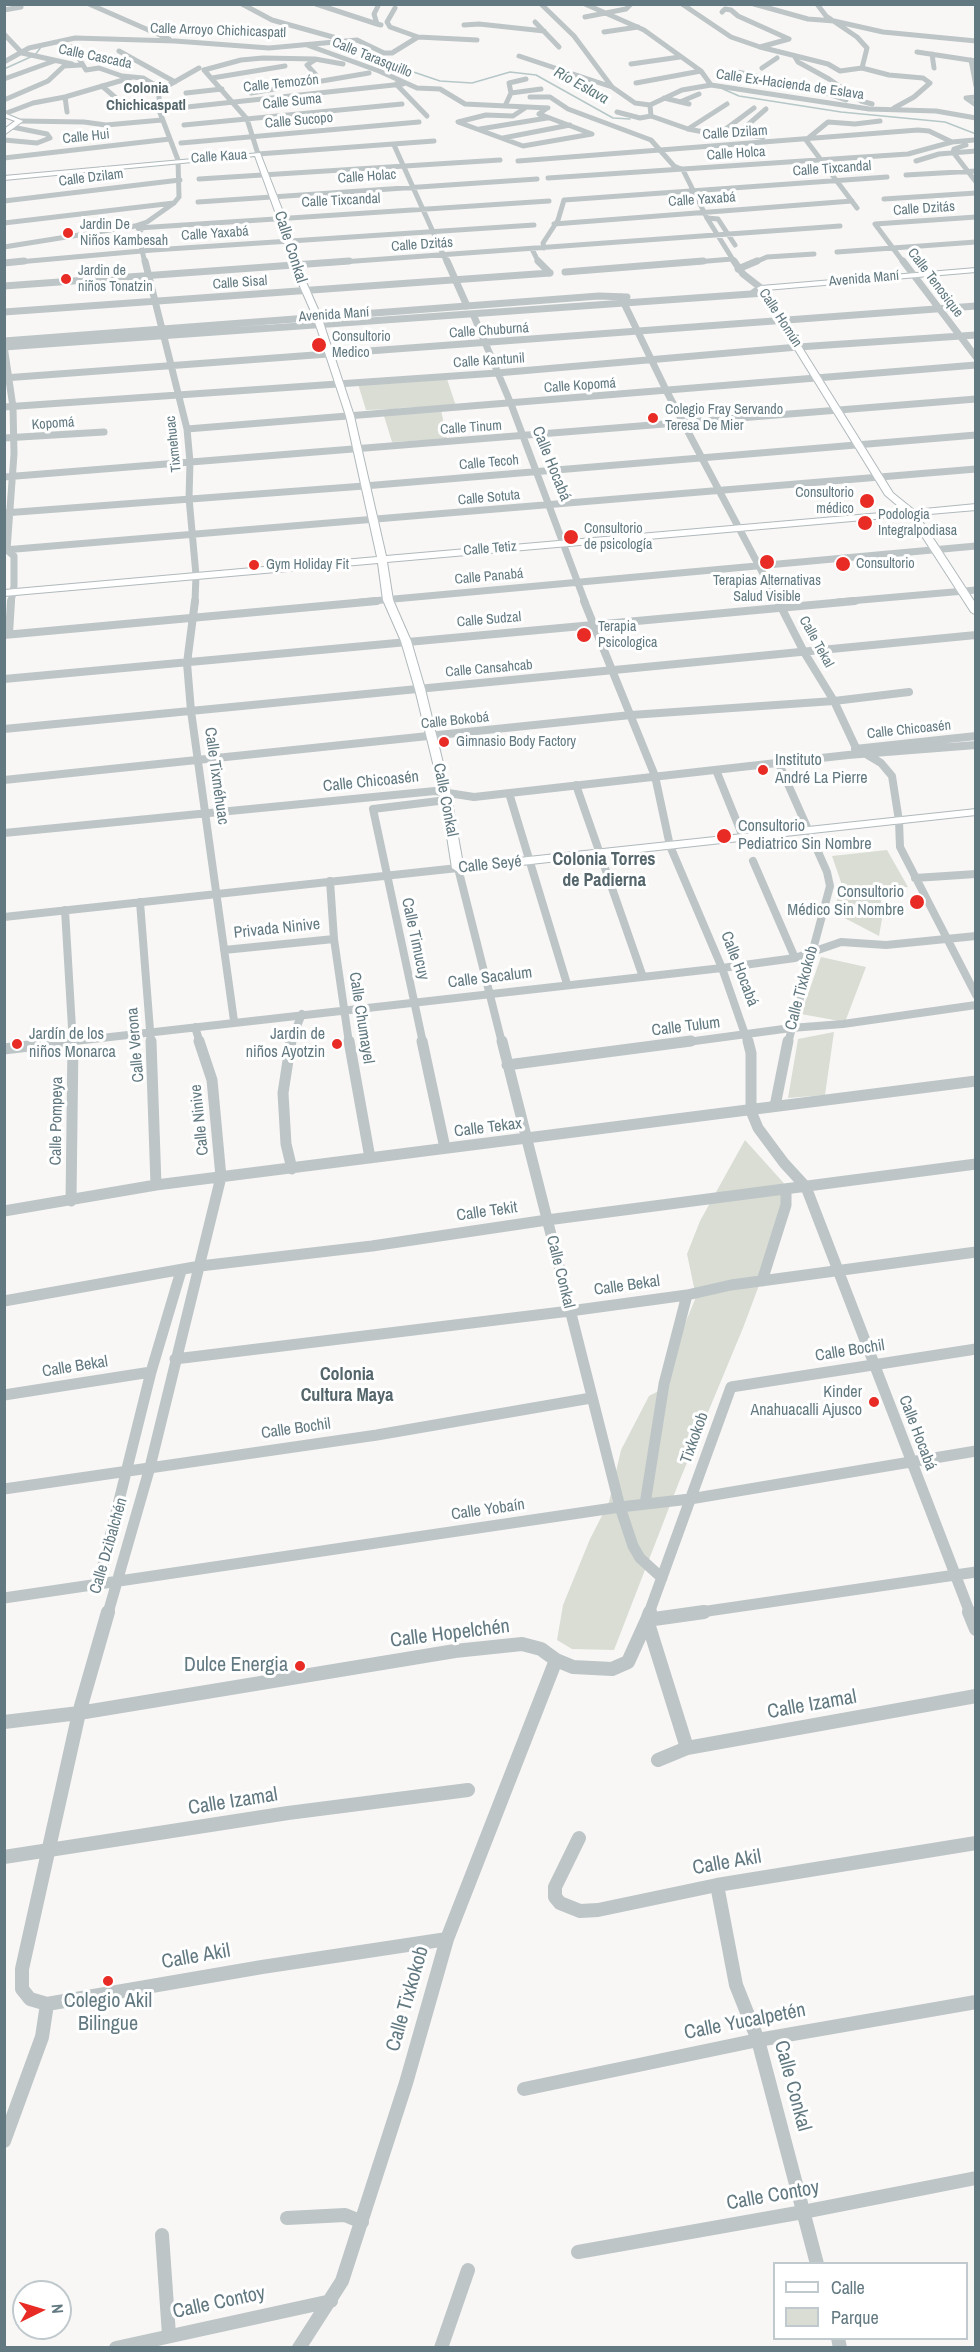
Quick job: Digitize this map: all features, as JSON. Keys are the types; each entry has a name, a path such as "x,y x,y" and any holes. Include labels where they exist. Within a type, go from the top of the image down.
{"street":[{"path":"89,4 175,41"},
{"path":"242,4 272,20 316,30 343,40"},
{"path":"315,4 418,37 477,40 464,25 455,20"},
{"path":"541,4 574,36 612,87"},
{"path":"585,4 639,27 701,71 711,85"},
{"path":"616,17 587,19 630,8 631,4"},
{"path":"682,4 731,37 760,47 795,58 828,64 836,70 862,69 889,75 921,78 930,83 901,105 891,108 861,101 850,101 810,88 733,71"},
{"path":"754,4 808,19 834,21 884,32 928,36 940,40 975,41"},
{"path":"817,4 867,48 862,69"},
{"path":"377,24 374,14 378,6"},
{"path":"4,10 21,7"},
{"path":"390,27 387,22 395,8"},
{"path":"722,12 725,9 731,10 738,16 789,39 760,47"},
{"path":"535,22 559,47"},
{"path":"464,25 479,24 544,31"},
{"path":"604,32 639,27"},
{"path":"4,34 22,53"},
{"path":"905,34 920,60"},
{"path":"928,36 931,43"},
{"name":"Calle Arroyo Chichicaspatl","path":"4,62 29,48 75,38 175,41 269,48 343,40 362,41 384,53 392,53 399,51 418,37"},
{"name":"Calle Tarasquillo","path":"307,45 379,71 418,89 440,89 465,104 568,109"},
{"path":"4,100 48,81 64,66 81,65 72,47"},
{"path":"119,51 175,82"},
{"path":"917,52 973,61 975,86"},
{"name":"Calle Cascada","path":"22,53 81,65 86,70 99,68 129,80 143,78 162,89"},
{"path":"932,54 934,68"},
{"path":"519,56 612,87 635,103 650,105 651,116"},
{"path":"631,64 680,57"},
{"path":"762,68 774,58 795,58 861,101"},
{"path":"139,228 179,197 178,160 159,110 159,94 162,89 202,69 252,59 315,59 351,66 369,73 387,85"},
{"path":"315,59 307,64 316,75"},
{"path":"4,79 55,61"},
{"path":"212,78 285,66"},
{"path":"276,68 283,74"},
{"name":"Calle Conkal","path":"202,69 232,99 247,119 281,217 295,266 304,290 318,316 350,416 382,558 388,600 406,641 420,689 446,796 458,868 620,1507 633,1546 640,1558 662,1578"},
{"path":"636,83 701,71"},
{"path":"232,99 263,91 369,73"},
{"path":"764,79 769,74"},
{"path":"291,79 298,85"},
{"path":"505,106 511,93 509,83 525,79"},
{"path":"4,115 33,103 129,80"},
{"path":"396,84 427,117"},
{"name":"Calle Temozón","path":"159,110 232,99 406,84"},
{"name":"Calle Ex-Hacienda de Eslava","path":"650,105 682,90 711,85 869,109 922,110 975,118"},
{"path":"102,86 123,104"},
{"path":"258,86 263,91"},
{"path":"29,88 38,92"},
{"path":"186,93 222,89"},
{"path":"511,93 541,89"},
{"path":"680,102 699,94"},
{"path":"47,95 57,99"},
{"path":"530,97 550,96 568,109"},
{"path":"65,97 67,112"},
{"path":"975,97 966,98 975,105"},
{"path":"663,98 689,104"},
{"name":"Calle Suma","path":"184,125 402,104"},
{"path":"688,129 727,104"},
{"path":"901,105 922,110"},
{"path":"525,108 513,116 486,115 458,122 525,146 592,134 539,114 548,108"},
{"path":"719,134 754,108"},
{"name":"Calle Homún","path":"568,109 644,135 662,151 674,166 683,170 738,269 760,291 782,321 878,477 890,495 912,513 975,612"},
{"path":"735,136 766,109"},
{"path":"617,112 640,118 651,116 688,129 796,141"},
{"path":"4,115 20,121 84,122 106,125 162,120"},
{"path":"477,129 550,118"},
{"path":"4,133 20,121"},
{"path":"857,208 806,140 828,122 855,124 880,121"},
{"name":"Calle Sucopo","path":"181,143 419,122"},
{"path":"502,138 570,125"},
{"path":"4,140 37,143 50,138 47,134 12,127"},
{"name":"Calle Dzilam","path":"518,161 924,130 952,142"},
{"name":"Calle Hui","path":"4,158 170,139"},
{"path":"953,152 954,149 975,140"},
{"name":"Calle Holca","path":"548,178 908,154 952,142 975,140"},
{"name":"Calle Kaua","path":"4,178 178,160 434,141"},
{"name":"Calle Hocabá","path":"394,145 465,306 474,312 549,504 593,625 655,776 670,846 722,968 746,1034 751,1053 751,1111 758,1128 784,1163 806,1187 975,1629"},
{"path":"916,161 939,154 975,151"},
{"path":"953,152 975,182"},
{"path":"199,178 500,160"},
{"path":"906,175 975,171"},
{"name":"Calle Tixcandal","path":"554,224 558,220 564,200 887,177"},
{"name":"Calle Holac","path":"198,202 273,195 537,179"},
{"name":"Calle Dzilam","path":"4,201 180,180"},
{"path":"884,200 975,194"},
{"name":"Calle Tixcandal","path":"4,247 155,226 549,201"},
{"name":"Calle Yaxabá","path":"554,224 706,215 852,201"},
{"path":"4,223 174,202"},
{"path":"706,215 717,218 735,245"},
{"name":"Calle Dzitás","path":"874,224 975,217"},
{"path":"544,248 543,243 554,224"},
{"name":"Calle Tenosique","path":"874,224 975,357"},
{"name":"Calle Yaxabá","path":"4,263 143,251 534,225"},
{"name":"Calle Dzitás","path":"4,286 729,236 840,226"},
{"name":"Tixmehuac","path":"139,228 138,233 154,302 173,365 187,429 191,536 196,575 196,596 187,663"},
{"path":"837,252 975,242"},
{"name":"Calle Sisal","path":"4,312 550,273 538,262 532,249"},
{"path":"738,269 767,257 814,254"},
{"path":"565,272 732,259"},
{"name":"Avenida Maní","path":"5,347 165,338 474,312 663,300 916,278 975,270"},
{"name":"Avenida Maní","path":"916,278 975,277"},
{"name":"Calle Tekal","path":"623,301 683,423 721,491 804,652 834,701 856,748 881,763 892,776 899,821 900,847 975,995"},
{"name":"Avenida Maní","path":"4,341 465,306 474,312"},
{"name":"Calle Chuburná","path":"7,378 975,306"},
{"name":"Calle Kantunil","path":"9,407 497,373 975,334"},
{"path":"5,347 14,454 8,477 6,550 14,556 14,586 8,593 7,634"},
{"name":"Calle Kopomá","path":"187,429 975,366"},
{"name":"Calle Tinum","path":"8,477 975,399"},
{"name":"Kopomá","path":"4,438 104,432"},
{"name":"Calle Tecoh","path":"7,513 975,435"},
{"name":"Calle Sotuta","path":"6,550 975,470"},
{"path":"885,517 890,495"},
{"name":"Calle Tetiz","path":"8,593 382,558 885,517 975,507"},
{"name":"Calle Panabá","path":"7,634 937,551 974,544"},
{"name":"Calle Sudzal","path":"4,679 975,590"},
{"name":"Calle Cansahcab","path":"4,729 975,635"},
{"name":"Calle Tixméhuac","path":"187,663 191,711 200,759 215,894"},
{"name":"Calle Bokobá","path":"4,780 631,715 834,701 909,692"},
{"name":"Calle Chicoasén","path":"848,755 856,748 975,736"},
{"name":"Calle Chicoasén","path":"4,834 429,791 446,796 463,797 509,793 848,755 975,745"},
{"path":"779,764 809,830"},
{"path":"716,770 743,837"},
{"path":"576,786 643,977"},
{"path":"509,793 567,984"},
{"name":"Calle Timucuy","path":"445,1148 373,809 446,796"},
{"name":"Calle Seyé","path":"4,917 975,812"},
{"name":"Calle Tixkokob","path":"775,1106 791,1028 830,886 827,872 809,830"},
{"path":"753,861 795,958"},
{"path":"915,878 975,874"},
{"name":"Calle Chumayel","path":"330,881 334,939 344,1009 370,1158"},
{"path":"215,894 234,1021"},
{"name":"Calle Verona","path":"140,902 151,1033 156,1122 156,1185"},
{"path":"65,910 72,1028"},
{"name":"Calle Sacalum","path":"4,1049 151,1033 234,1021 722,968 795,958 841,942 886,945 975,936"},
{"name":"Privada Ninive","path":"224,950 334,939"},
{"name":"Calle Tulum","path":"507,1065 791,1028 843,1024 975,1005"},
{"path":"292,1169 286,1144 283,1093 291,1038 302,1014"},
{"name":"Calle Ninive","path":"195,1026 212,1080 221,1177"},
{"name":"Calle Pompeya","path":"71,1200 74,1041"},
{"name":"Calle Tekax","path":"4,1210 156,1185 975,1081"},
{"name":"Calle Tekit","path":"4,1301 200,1266 372,1246 547,1220 975,1164"},
{"name":"Calle Dzibalchén","path":"47,2004 30,1999 22,1989 22,1969 79,1713 150,1467 221,1177"},
{"path":"762,1281 786,1205 786,1190"},
{"name":"Calle Bekal","path":"175,1359 570,1311 687,1295 731,1285 975,1252"},
{"path":"98,1586 151,1372 181,1271"},
{"path":"645,1504 664,1384 687,1295"},
{"name":"Calle Bochil","path":"731,1387 873,1363 975,1349"},
{"name":"Calle Bekal","path":"4,1395 151,1372"},
{"name":"Tixkokob","path":"690,1499 731,1387"},
{"name":"Calle Bochil","path":"4,1489 377,1435 591,1398"},
{"name":"Calle Yobaín","path":"4,1599 620,1507 690,1499 975,1451"},
{"path":"687,1748 647,1620 690,1499"},
{"path":"647,1620 975,1572"},
{"name":"Calle Hopelchén","path":"4,1722 79,1713 455,1651 522,1644 541,1649 556,1660 573,1667 612,1670 628,1662 647,1620"},
{"name":"Calle Tixkokob","path":"299,2348 342,2281 406,2083 447,1939 556,1660"},
{"name":"Calle Izamal","path":"658,1760 687,1748 975,1696"},
{"name":"Calle Izamal","path":"4,1857 288,1813 468,1790"},
{"name":"Calle Akil","path":"579,1838 555,1887 555,1897 568,1907 580,1911 598,1910 717,1885 975,1843"},
{"name":"Calle Conkal","path":"717,1885 736,1985 758,2040 816,2262"},
{"name":"Calle Akil","path":"47,2004 262,1967 447,1939"},
{"name":"Calle Yucalpetén","path":"524,2089 758,2040 975,2002"},
{"path":"4,2141 42,2037 47,2004"},
{"name":"Calle Contoy","path":"578,2252 803,2212 975,2178"},
{"path":"287,2218 345,2216 362,2222"},
{"path":"162,2235 169,2335"},
{"path":"441,2348 468,2271"},
{"name":"Calle Contoy","path":"116,2348 331,2301"}],"green space":[{"path":"447,379 456,406 399,408 396,411 395,409 366,410 358,384"},
{"path":"441,410 447,439 392,442 384,416"},
{"path":"887,850 908,887 879,890 883,913 879,936 835,913 837,900 843,888 832,856"},
{"path":"821,957 866,967 845,1022 801,1014"},
{"path":"834,1032 825,1095 788,1098 798,1039"},
{"path":"745,1140 790,1190 767,1264 614,1650 572,1649 557,1640 563,1605 590,1539 609,1502 621,1450 649,1396 668,1386 682,1331 696,1297 687,1254 700,1221"}],"waterway":[{"name":"Río Eslava","path":"351,43 390,64 440,81 472,83 510,72 536,75 613,118 630,119"},
{"name":"Río Eslava","path":"4,69 35,55 41,47"},
{"name":"Río Eslava","path":"723,89 739,96 841,112 945,122 976,134"}],"place":[{"name":"Jardin De Niños Kambesah","path":"68,233"},
{"name":"Jardin de niños Tonatzin","path":"66,279"},
{"name":"Consultorio Medico","path":"319,345"},
{"name":"Colegio Fray Servando Teresa De Mier","path":"653,418"},
{"name":"Consultorio médico","path":"867,501"},
{"name":"Podologia Integralpodiasa","path":"865,523"},
{"name":"Consultorio de psicología","path":"571,537"},
{"name":"Terapias Alternativas Salud Visible","path":"767,562"},
{"name":"Consultorio","path":"843,564"},
{"name":"Gym Holiday Fit","path":"254,565"},
{"name":"Terapia Psicologica","path":"584,635"},
{"name":"Gimnasio Body Factory","path":"444,742"},
{"name":"Instituto André La Pierre","path":"763,770"},
{"name":"Consultorio Pediatrico Sin Nombre","path":"724,836"},
{"name":"Consultorio Médico Sin Nombre","path":"917,902"},
{"name":"Jardín de los niños Monarca","path":"17,1044"},
{"name":"Jardin de niños Ayotzin","path":"337,1044"},
{"name":"Kinder Anahuacalli Ajusco","path":"874,1402"},
{"name":"Dulce Energia","path":"300,1666"},
{"name":"Colegio Akil Bilingue","path":"108,1981"}],"district":[{"name":"Colonia Chichicaspatl","path":"146,98"},
{"name":"Colonia Torres de Padierna","path":"604,870"},
{"name":"Colonia Cultura Maya","path":"347,1385"}]}
